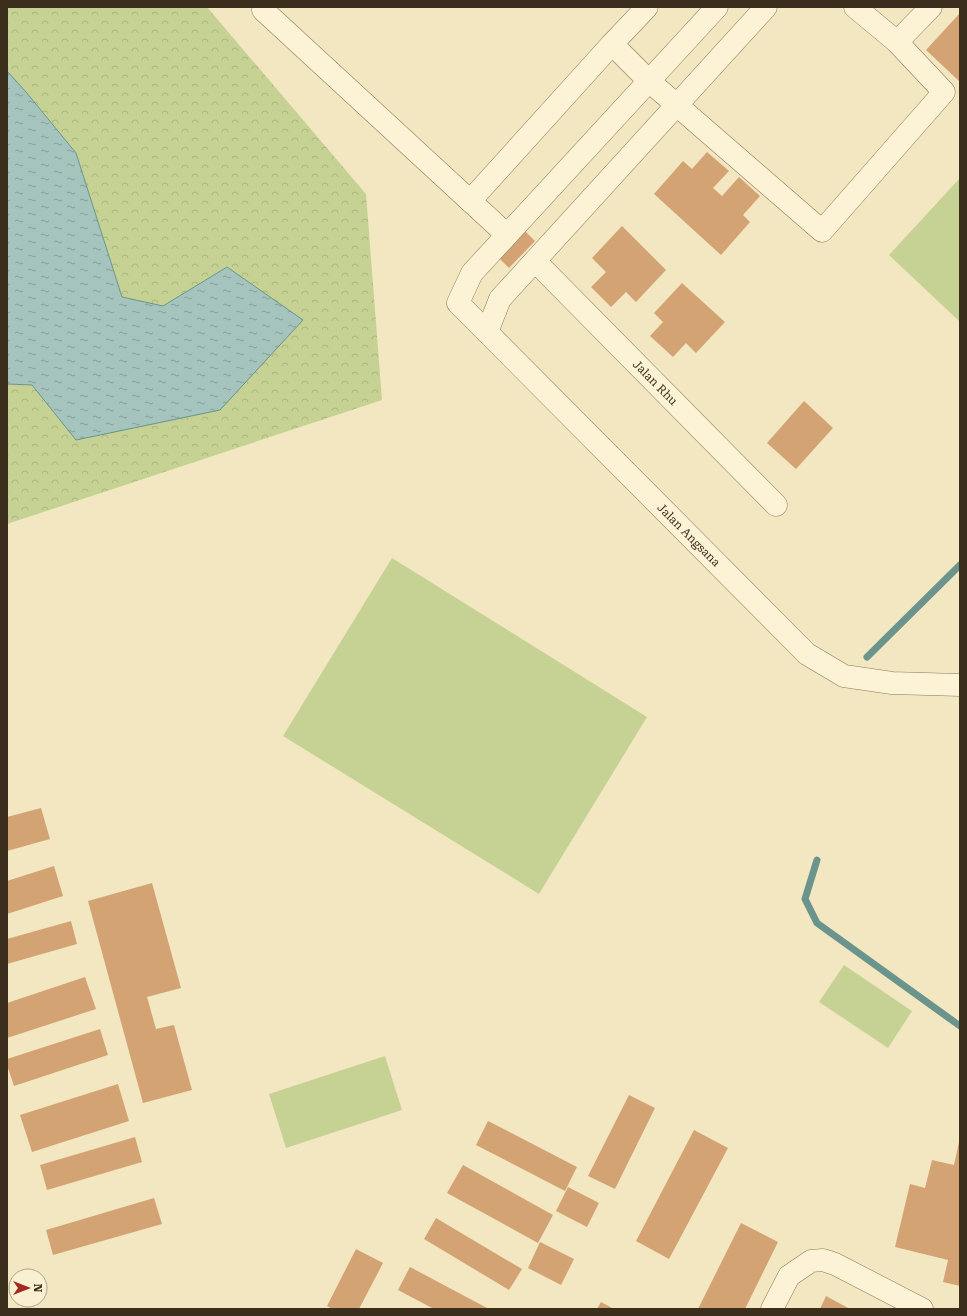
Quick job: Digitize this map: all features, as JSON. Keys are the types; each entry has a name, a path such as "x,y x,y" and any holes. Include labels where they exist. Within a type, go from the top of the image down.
{"lane":[{"path":"265,7 262,10 507,235 717,7"},
{"path":"470,201 646,7"},
{"path":"487,332 500,299 766,7"},
{"path":"612,44 649,81 822,231 944,92 897,42 855,7"},
{"path":"897,42 931,7"},
{"name":"Jalan Angsana","path":"507,235 472,273 458,303 807,654 844,676 892,683 960,685"},
{"name":"Jalan Rhu","path":"534,260 776,505"},
{"path":"772,1309 789,1276 811,1261 823,1260 835,1264 922,1309"}],"green space":[{"path":"7,7 207,7 366,194 382,400 7,524 7,384 32,385 77,439 303,321 227,267 163,306 122,297 76,153 7,71"},
{"path":"960,178 960,322 889,255"},
{"path":"392,558 647,717 539,894 283,736"},
{"path":"844,965 912,1011 888,1048 819,1002"},
{"path":"385,1056 402,1110 286,1148 269,1094"}],"water":[{"path":"7,71 76,153 122,297 163,306 227,267 303,320 220,410 76,440 32,385 7,384"}],"building":[{"path":"960,13 960,82 926,50"},
{"path":"707,152 729,171 713,188 722,196 739,177 760,196 743,215 750,222 721,255 654,194 683,161 692,169"},
{"path":"622,226 666,270 636,302 626,292 611,307 591,287 606,272 592,258"},
{"path":"523,229 535,241 509,268 498,257"},
{"path":"682,283 725,322 696,353 686,343 673,357 650,336 663,322 654,313"},
{"path":"804,401 833,428 796,469 767,443"},
{"path":"41,808 50,839 7,851 7,817"},
{"path":"54,866 63,896 7,914 7,881"},
{"path":"152,883 181,988 147,997 156,1029 174,1025 192,1090 143,1103 88,901"},
{"path":"71,921 77,944 7,964 7,939"},
{"path":"85,977 96,1009 7,1038 7,1003"},
{"path":"100,1029 108,1055 14,1086 7,1065 7,1059"},
{"path":"118,1084 129,1121 32,1152 20,1115"},
{"path":"629,1095 655,1108 615,1189 588,1176"},
{"path":"488,1121 577,1167 565,1191 476,1145"},
{"path":"694,1130 728,1148 669,1259 636,1241"},
{"path":"135,1137 142,1162 47,1190 40,1165"},
{"path":"959,1142 960,1286 943,1282 948,1260 895,1247 910,1184 925,1188 932,1160 954,1165"},
{"path":"463,1165 553,1215 538,1243 447,1193"},
{"path":"568,1187 599,1203 587,1227 556,1211"},
{"path":"154,1198 162,1224 53,1255 46,1230"},
{"path":"436,1218 522,1269 509,1290 424,1239"},
{"path":"741,1223 778,1242 745,1309 698,1309"},
{"path":"540,1242 574,1259 561,1285 528,1268"},
{"path":"356,1249 383,1263 359,1309 332,1309 327,1306"},
{"path":"410,1267 489,1309 434,1309 398,1290"},
{"path":"826,1296 850,1309 820,1309"},
{"path":"601,1302 614,1309 597,1309"}],"waterway":[{"path":"867,657 960,565"},
{"path":"817,860 805,899 817,923 960,1026"}]}
